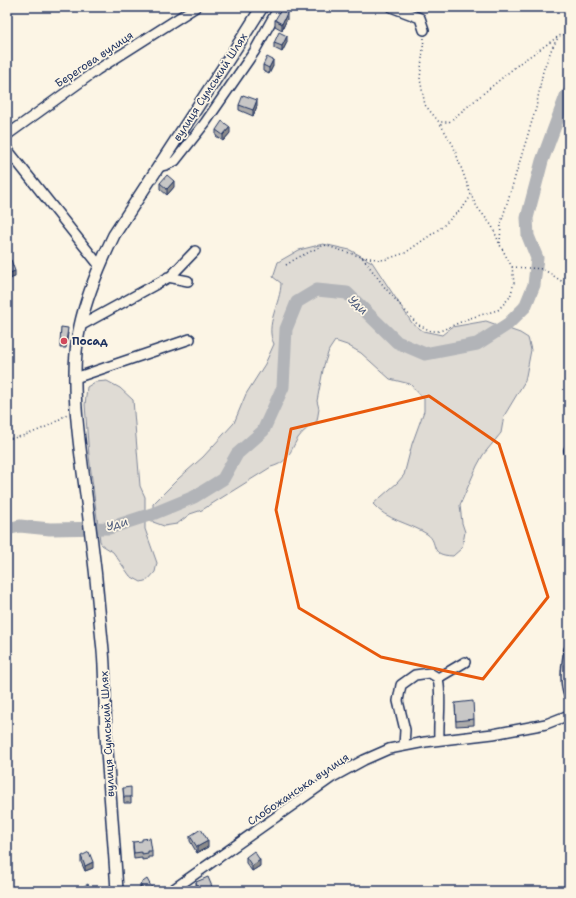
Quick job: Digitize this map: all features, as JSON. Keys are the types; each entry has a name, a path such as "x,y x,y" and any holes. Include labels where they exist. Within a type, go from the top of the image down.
{"main road":[{"name":"вулиця Сумський Шлях","path":"117,891 106,737 103,644 76,407 75,378 80,326 99,265 117,230 262,7"},
{"path":"116,871 126,891"}],"street":[{"name":"Берегова вулиця","path":"7,135 97,70 196,7"},
{"name":"вулиця Сумський Шлях","path":"158,167 175,161 205,123 254,52 279,7"},
{"path":"391,7 420,18 424,30"},
{"path":"7,149 99,265"},
{"path":"80,326 168,277 195,251"},
{"path":"168,277 188,281"},
{"path":"75,378 190,339"},
{"path":"569,650 567,664 567,690 569,695"},
{"path":"438,678 465,662"},
{"path":"404,746 405,730 398,702 401,685 415,675 430,673 438,678 440,692 438,726 439,740"},
{"name":"Слобожанська вулиця","path":"171,891 331,778 364,760 389,749 439,740 524,729 546,724 569,715"}],"path":[{"path":"362,257 386,290 417,324 431,331 440,331 470,318 498,310 510,297 514,283 512,267 492,226 477,207 471,195 453,145 439,122 425,105 420,78 424,30"},
{"path":"439,122 449,122 520,63 559,36 569,33"},
{"path":"500,245 501,223 536,108 543,71 552,48 559,36"},
{"path":"286,265 324,245 362,257 384,260 404,253 442,227 464,206 471,195"},
{"path":"512,267 543,269 569,286"},
{"path":"7,439 24,436 60,420 76,407"}],"highlighted area":[{"path":"429,396 499,444 548,597 483,679 381,657 299,608 276,510 291,429"}],"shaded area":[{"path":"323,244 350,250 372,262 412,323 423,331 442,335 452,327 486,321 520,333 528,338 531,350 525,381 504,416 501,433 483,455 477,466 460,505 462,523 465,532 462,548 453,556 440,553 435,548 431,537 427,534 391,518 373,504 404,475 412,444 424,411 424,399 410,384 390,379 361,353 347,345 335,341 329,350 324,365 317,401 319,409 317,421 300,435 285,460 271,467 202,510 190,514 177,524 164,526 153,522 153,504 203,457 234,423 246,394 265,364 274,344 271,337 271,329 281,283 273,277 278,262 299,250"},
{"path":"107,381 120,388 133,400 140,486 145,497 145,529 157,563 155,572 148,580 141,582 130,576 113,552 102,545 100,541 89,456 85,405 87,387 95,382"}],"building":[{"path":"281,10 287,13 282,24 275,20"},
{"path":"279,32 287,36 282,46 274,43"},
{"path":"267,57 273,60 269,68 263,65"},
{"path":"243,95 257,100 253,110 239,105"},
{"path":"222,121 230,127 223,135 216,130"},
{"path":"167,175 174,181 167,189 160,183"},
{"path":"11,260 15,271 7,274 7,261"},
{"path":"61,327 68,328 66,343 60,342"},
{"path":"473,701 474,719 456,721 455,703"},
{"path":"131,787 131,797 124,797 123,788"},
{"path":"201,829 208,841 197,847 190,836"},
{"path":"150,838 152,851 142,854 142,852 134,853 133,842"},
{"path":"254,851 260,860 252,866 246,857"},
{"path":"89,852 93,862 85,866 81,856"},
{"path":"208,877 213,889 200,891 196,882"},
{"path":"147,879 152,888 144,891 140,884"},
{"path":"88,884 92,891 80,891 79,889"}],"waterway":[{"name":"Уди","path":"7,529 20,526 50,529 109,528 155,513 194,497 223,479 237,454 263,431 283,387 286,329 297,302 317,290 347,293 397,342 425,354 477,344 508,324 525,307 534,285 537,258 528,236 527,218 542,161 566,96 569,93"}],"place":[{"name":"Посад","path":"64,341"}]}
